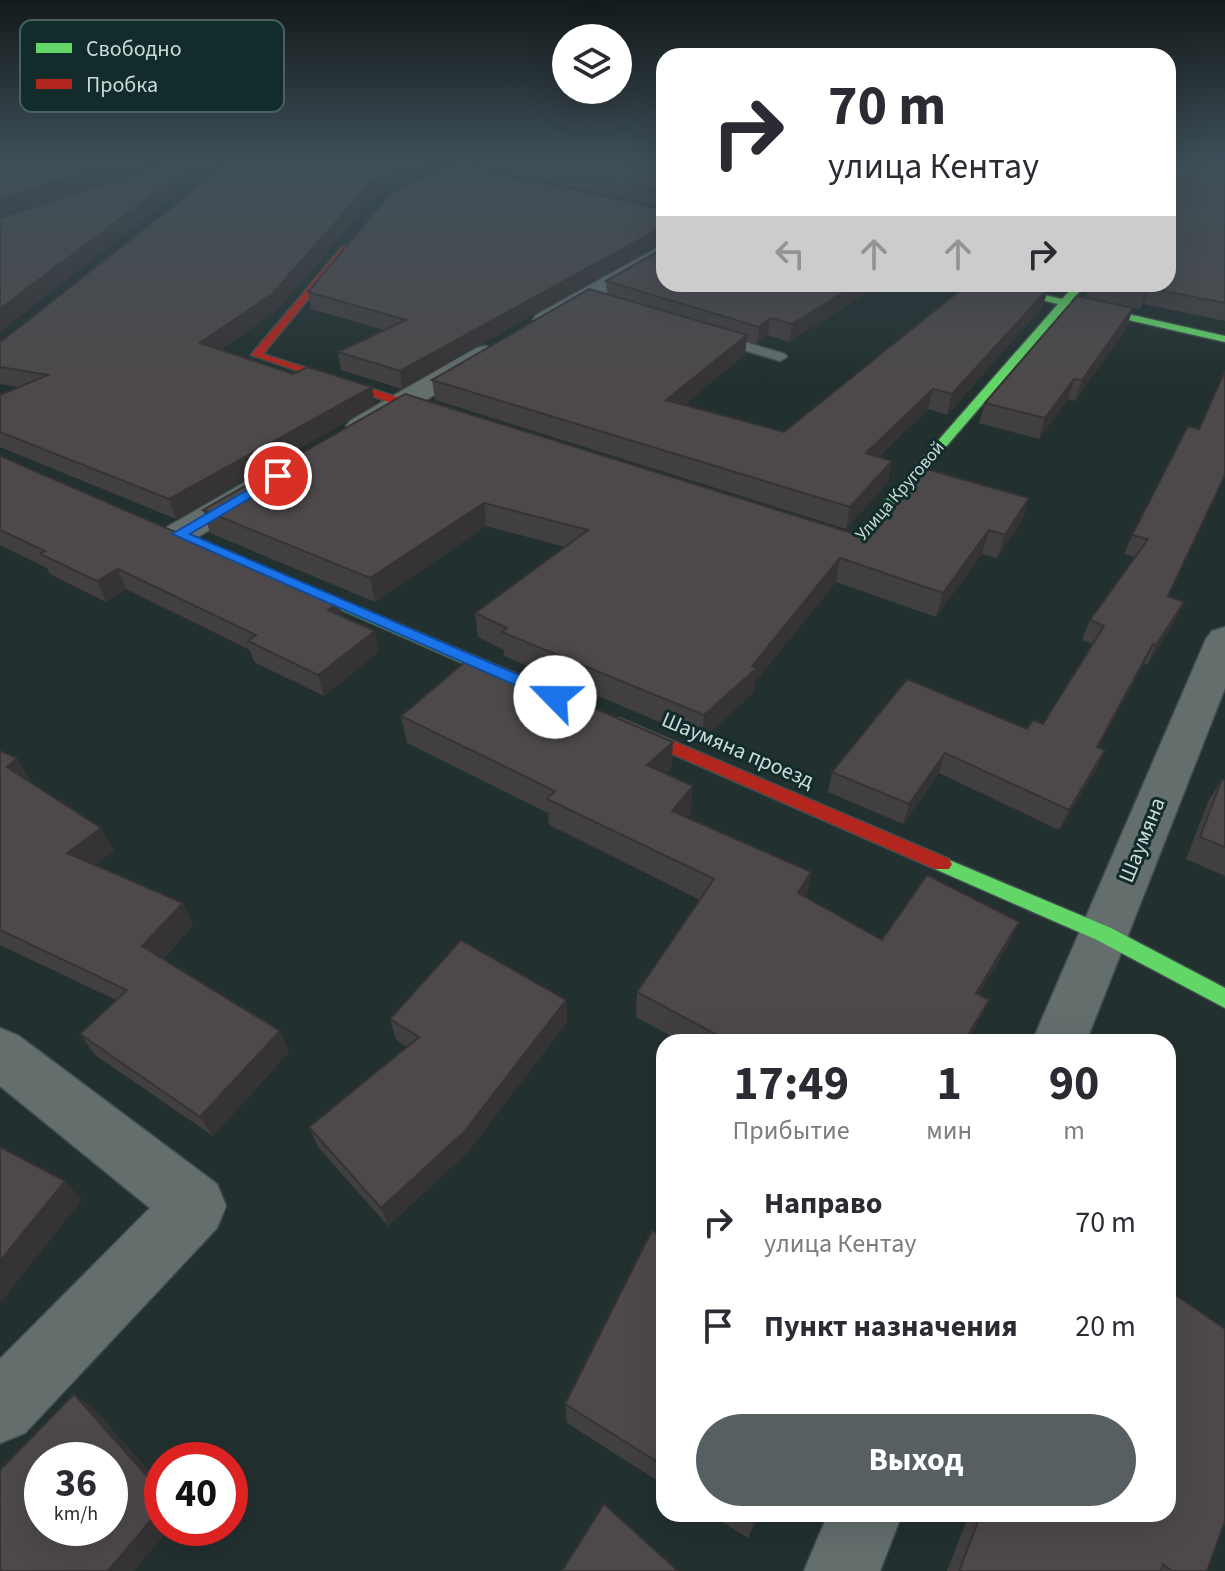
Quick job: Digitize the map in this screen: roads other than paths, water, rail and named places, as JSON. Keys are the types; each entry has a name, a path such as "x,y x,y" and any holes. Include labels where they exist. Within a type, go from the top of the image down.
{"street":[{"path":"354,238 256,355 463,423"},
{"path":"336,441 511,339 590,300 656,256"},
{"path":"1018,292 1225,339"},
{"name":"Улица Круговой","path":"794,526 854,545 1073,292"},
{"path":"179,534 283,472"},
{"path":"267,572 546,693"},
{"name":"Шаумяна","path":"1062,1034 1225,639"},
{"name":"Шаумяна проезд","path":"605,718 1104,934 1225,999"},
{"path":"0,1053 195,1206 0,1408"},
{"path":"842,1571 862,1522"}],"lane":[{"path":"704,334 780,357"}]}
